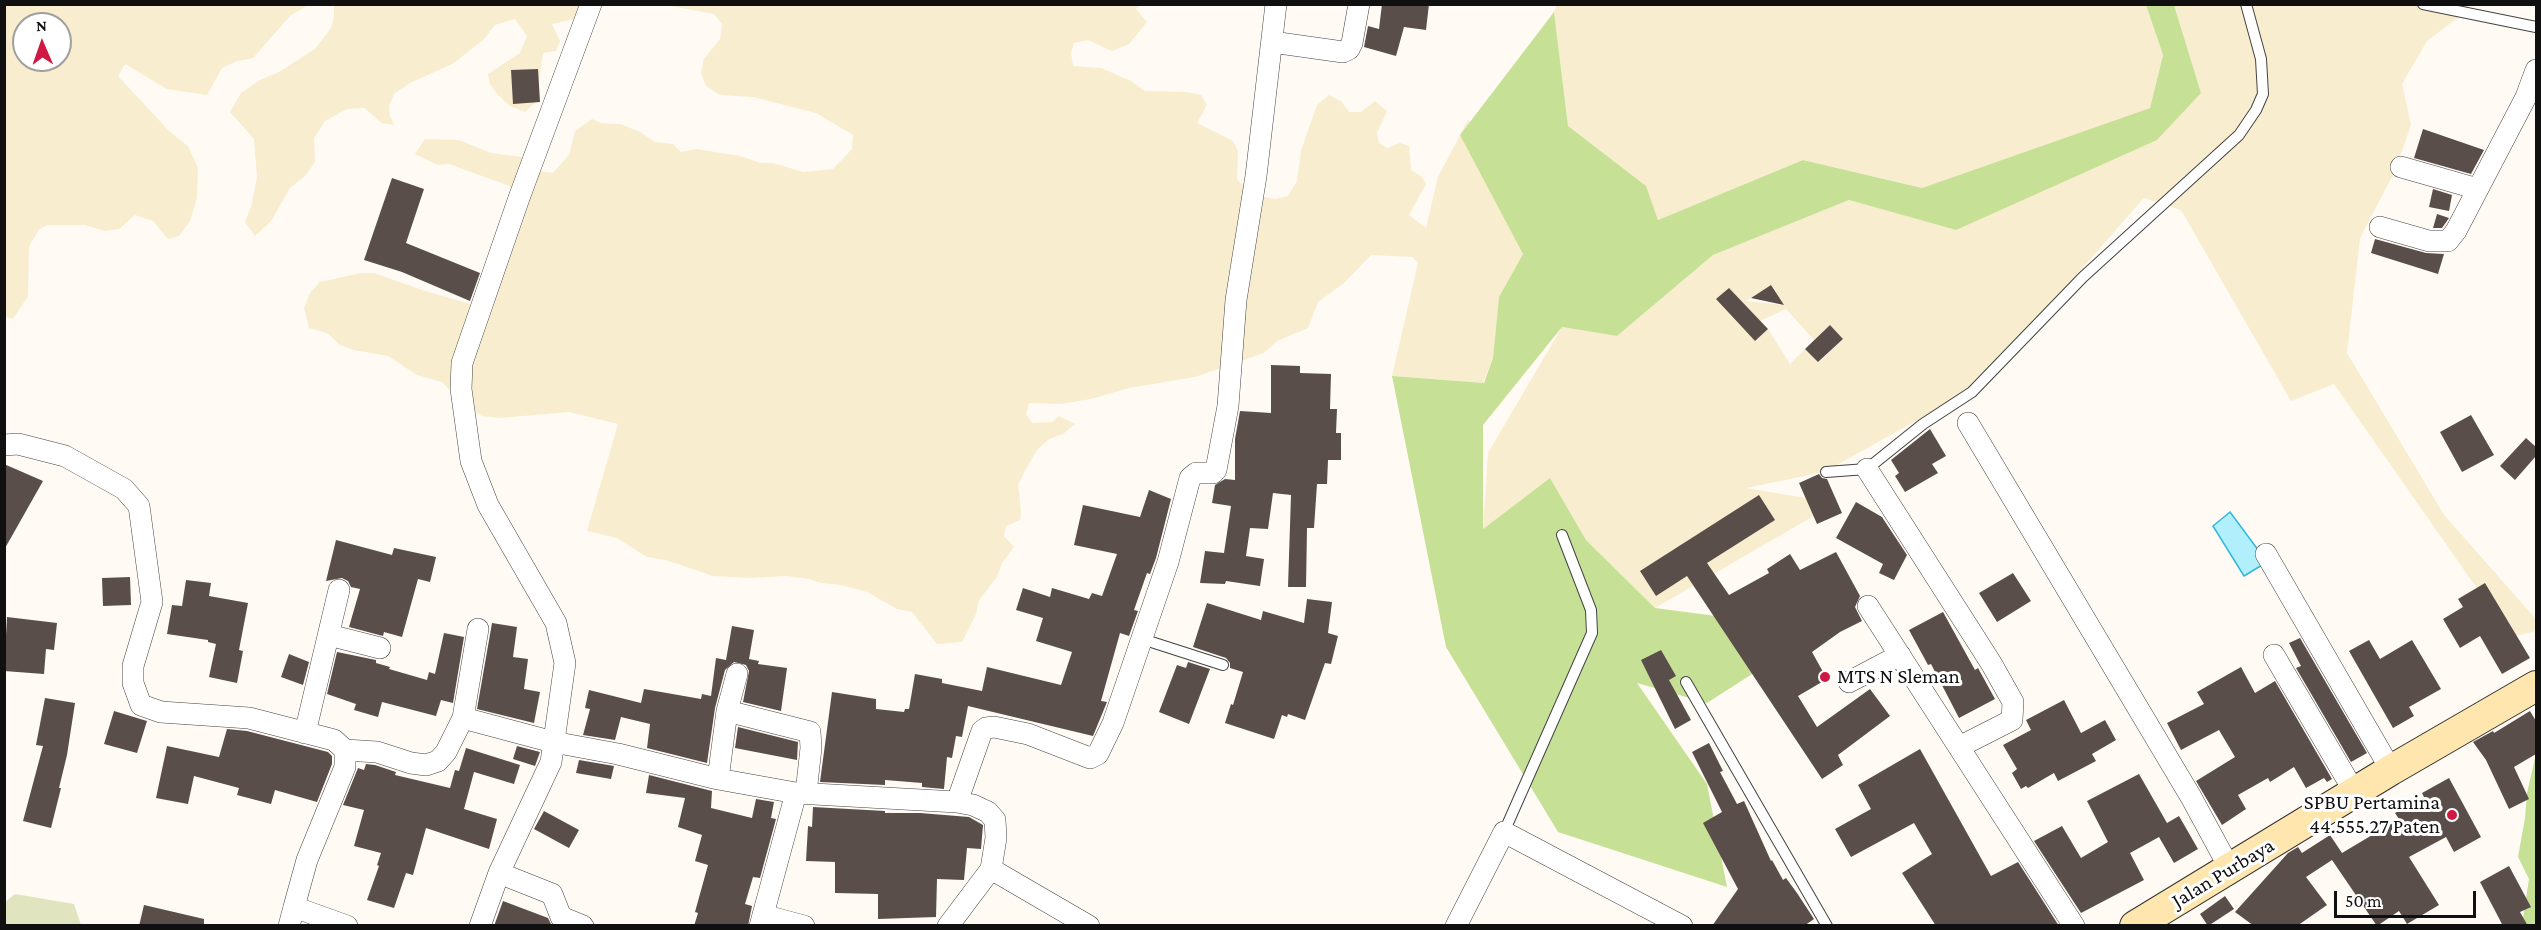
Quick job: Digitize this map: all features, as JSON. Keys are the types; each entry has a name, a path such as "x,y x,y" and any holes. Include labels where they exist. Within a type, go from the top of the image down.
{"main road":[{"name":"Jalan Purbaya","path":"2135,926 2391,770 2534,692"}],"street":[{"path":"480,926 500,873 550,762 565,663 562,640 556,623 488,505 471,461 461,389 462,363 519,198 591,4"},
{"path":"957,802 982,731 986,728 994,727 1028,734 1094,758 1113,723 1142,639 1168,562 1190,478 1196,473 1213,473 1216,470 1228,406 1236,300 1256,176 1276,4"},
{"path":"1272,42 1343,52 1349,49 1352,43 1359,4"},
{"path":"2380,227 2429,241 2448,241 2456,231 2531,100 2536,70"},
{"path":"2401,167 2478,189"},
{"path":"1968,423 2191,797 2230,869"},
{"path":"4,445 18,444 65,456 124,489 139,506 152,602 133,666 134,683 141,705 161,712 249,718 334,740 345,750 377,752 411,764 426,765 438,761 446,752 463,718 478,629"},
{"path":"1867,469 1991,663 2013,702 2012,720 1959,747"},
{"path":"2266,554 2391,770"},
{"path":"305,733 339,590"},
{"path":"1868,606 2074,926"},
{"path":"328,635 380,648"},
{"path":"1849,682 1900,654"},
{"path":"2274,655 2355,792"},
{"path":"718,779 727,711 737,674"},
{"path":"727,711 810,732 811,748 801,793 762,920 804,926"},
{"path":"463,718 553,742 618,754 718,779 801,793 957,802 981,809 995,820 996,838 991,869 948,925 942,926"},
{"path":"345,750 345,767 307,860 292,916 347,926"},
{"path":"1456,926 1504,832 1680,925"},
{"path":"991,869 1089,926"},
{"path":"500,873 552,894 561,917 583,926"}],"lane":[{"path":"1826,472 1867,469 1923,424 1972,392 2083,277 2239,135 2256,110 2263,94 2261,59 2246,4"},
{"path":"2423,4 2536,27"},
{"path":"1504,832 1592,633 1592,610 1562,535"},
{"path":"1142,639 1223,665"},
{"path":"1686,682 1827,926"}],"shaded area":[{"path":"661,4 1140,5 1136,9 1147,22 1129,44 1112,51 1088,40 1074,43 1071,53 1073,66 1101,68 1131,81 1145,91 1186,92 1201,95 1207,105 1197,123 1233,141 1238,151 1237,179 1247,190 1258,196 1275,199 1288,196 1297,181 1301,151 1317,105 1329,95 1341,101 1349,112 1361,112 1375,101 1387,111 1377,133 1379,143 1387,148 1400,143 1409,146 1411,170 1421,176 1426,184 1409,215 1426,228 1438,177 1468,120 1487,140 1523,254 1499,297 1493,358 1483,383 1392,376 1418,263 1412,257 1371,255 1344,283 1318,302 1308,328 1277,341 1264,353 1195,377 1129,388 1091,399 1060,404 1029,403 1026,414 1032,423 1052,422 1059,416 1075,424 1063,434 1049,439 1037,450 1027,467 1018,485 1020,520 1006,526 1004,536 1014,547 1002,563 997,577 979,600 976,614 962,642 937,644 912,612 897,609 867,592 841,585 786,576 752,578 713,576 666,560 647,557 617,538 587,531 618,424 569,412 500,418 482,416 465,406 442,382 417,375 388,356 340,345 327,333 309,328 304,308 310,293 320,282 361,273 374,273 477,306 515,188 449,164 438,165 415,154 425,139 459,140 491,153 521,157 537,171 553,173 569,155 575,131 592,119 601,123 620,124 640,132 655,142 673,144 681,152 696,149 740,156 803,172 833,169 852,149 853,135 816,113 753,97 720,95 706,86 701,73 704,59 720,39 722,24 714,14"},
{"path":"1557,4 2146,5 2163,55 2150,108 1922,188 1803,160 1658,220 1645,186 1568,126 1554,12"},
{"path":"4,5 308,5 290,16 253,58 237,61 222,68 207,95 167,89 125,64 118,76 170,132 188,146 198,168 197,198 190,221 179,236 168,239 153,221 135,215 119,229 105,231 85,225 48,225 39,229 29,247 28,296 13,319 4,316"},
{"path":"334,5 581,5 574,19 552,24 560,41 556,51 543,53 536,102 525,112 510,106 498,95 490,84 488,74 520,53 527,36 515,19 495,25 484,39 454,63 410,83 394,94 389,106 394,125 382,123 364,108 347,109 325,121 314,138 315,162 305,176 290,188 271,221 255,236 245,222 252,204 257,176 254,139 230,112 241,93 315,49 331,28"},
{"path":"2174,5 2469,5 2468,10 2427,41 2402,84 2411,125 2395,171 2360,238 2347,353 2444,515 2536,619 2536,631 2511,637 2334,384 2291,401 2181,210 2144,198 1977,387 1824,472 1746,488 1836,503 1655,608 1586,540 1550,478 1483,529 1488,453 1562,327 1617,336 1713,255 1849,200 1956,230 2201,93","holes":["1771,285 1783,305 1746,301","1743,303 1760,321 1786,309 1814,340 1830,325 1843,339 1819,362 1805,349 1790,364 1768,329 1755,341 1729,314"]}],"green space":[{"path":"2146,5 2174,5 2201,93 2157,140 1956,230 1849,200 1713,255 1617,336 1562,327 1483,425 1483,529 1550,478 1586,540 1655,608 1716,616 1763,667 1707,703 1637,683 1707,784 1727,887 1558,832 1446,647 1392,376 1484,383 1493,358 1499,297 1523,254 1460,135 1554,12 1568,126 1646,186 1658,220 1803,160 1922,188 2150,108 2163,55"},
{"path":"2536,754 2536,925 2522,925 2529,879 2518,857 2527,793"},
{"path":"15,894 74,904 81,925 5,925 5,902"}],"water":[{"path":"2230,512 2267,562 2244,576 2213,526"}],"building":[{"path":"1382,4 1429,4 1426,30 1404,27 1396,56 1364,47 1368,26 1379,29"},
{"path":"538,69 540,102 513,104 511,70"},
{"path":"2423,129 2484,150 2471,174 2414,158"},
{"path":"392,178 424,189 406,243 480,273 470,301 402,272 364,260"},
{"path":"2433,189 2452,195 2449,211 2429,207"},
{"path":"2437,214 2449,218 2442,228 2433,228"},
{"path":"2375,239 2426,253 2444,254 2438,274 2371,253"},
{"path":"1771,285 1784,305 1751,298"},
{"path":"1729,288 1768,329 1755,341 1716,299"},
{"path":"1830,325 1843,339 1818,362 1805,349"},
{"path":"1271,365 1300,366 1300,373 1331,374 1330,409 1337,409 1336,433 1341,433 1341,460 1328,460 1327,484 1317,484 1314,528 1307,528 1306,587 1288,587 1291,495 1273,493 1268,529 1250,528 1246,556 1264,559 1260,586 1226,581 1225,584 1200,583 1205,551 1224,553 1231,506 1212,503 1215,485 1225,479 1235,480 1235,439 1240,411 1271,413"},
{"path":"2471,415 2494,455 2462,472 2440,432"},
{"path":"1930,429 1946,456 1932,464 1938,473 1905,492 1895,476 1899,473 1891,460"},
{"path":"2526,438 2536,447 2536,456 2515,480 2500,466"},
{"path":"4,464 43,481 4,550"},
{"path":"1819,474 1822,478 1827,479 1842,513 1817,524 1799,483"},
{"path":"1149,490 1171,499 1156,558 1150,574 1147,573 1134,610 1138,611 1129,636 1120,633 1101,701 1107,702 1093,736 968,706 962,737 956,736 952,758 947,757 944,789 922,787 922,783 885,780 885,785 820,782 832,692 876,699 876,709 904,712 905,709 909,709 915,674 942,679 942,683 982,691 987,667 1061,685 1072,652 1036,641 1043,618 1016,610 1023,588 1050,597 1052,588 1089,599 1092,593 1102,596 1117,554 1074,545 1083,505 1140,517"},
{"path":"1759,495 1775,520 1707,563 1729,595 1769,573 1767,569 1790,554 1800,570 1836,552 1860,596 1855,607 1862,621 1840,632 1812,652 1827,679 1798,696 1817,727 1870,689 1890,716 1838,755 1843,765 1822,779 1687,576 1656,596 1640,571"},
{"path":"1856,502 1882,517 1907,555 1894,580 1879,573 1883,564 1836,538"},
{"path":"336,540 392,555 394,548 436,557 430,582 418,579 402,637 384,632 383,636 349,627 360,589 351,587 348,581 342,578 326,581"},
{"path":"2013,573 2031,601 1997,622 1979,593"},
{"path":"130,577 131,605 103,606 102,578"},
{"path":"186,580 211,583 209,596 248,603 239,650 243,651 237,683 209,677 216,644 208,640 167,634 172,605 182,606"},
{"path":"2485,583 2530,658 2502,674 2480,636 2460,648 2443,619 2463,607 2458,599"},
{"path":"1307,599 1332,602 1328,633 1338,636 1331,664 1325,663 1305,720 1288,714 1287,717 1282,715 1274,739 1225,723 1243,672 1230,668 1230,663 1226,658 1193,647 1207,603 1261,620 1263,611 1304,623"},
{"path":"1943,612 1975,670 1978,668 1995,699 1959,718 1931,664 1928,665 1909,630"},
{"path":"7,617 57,623 54,650 46,649 44,674 4,671"},
{"path":"492,623 517,627 513,657 528,659 524,689 540,692 534,723 477,709"},
{"path":"732,626 754,630 749,659 759,661 758,664 787,668 781,711 743,702 749,671 746,665 734,662 725,670 715,708 707,763 647,748 650,724 621,717 615,740 583,735 590,709 585,708 589,690 641,703 644,689 701,699 702,694 711,696 716,658 726,660"},
{"path":"444,633 464,637 453,703 441,700 436,716 382,702 378,717 354,710 356,704 327,694 337,652 376,660 376,663 390,667 389,669 427,680 429,672 435,674"},
{"path":"2300,638 2367,753 2351,762 2296,668 2301,666 2289,643"},
{"path":"2369,640 2380,659 2412,640 2441,689 2409,707 2414,716 2393,728 2349,651"},
{"path":"1661,650 1676,676 1669,680 1691,720 1675,729 1641,660"},
{"path":"289,654 309,662 303,685 281,677"},
{"path":"1188,662 1210,669 1189,724 1159,712 1177,665 1186,668"},
{"path":"2241,667 2255,693 2275,681 2332,779 2327,782 2324,778 2306,788 2294,767 2270,782 2268,778 2238,795 2246,809 2222,825 2196,781 2235,757 2219,730 2181,750 2167,723 2204,704 2197,692"},
{"path":"45,698 75,703 59,788 61,788 51,828 23,821 43,746 36,745"},
{"path":"2064,700 2081,733 2105,720 2116,740 2092,754 2096,761 2058,781 2054,773 2028,788 2026,786 2021,789 2012,773 2017,769 2003,745 2031,730 2026,720"},
{"path":"114,711 147,721 137,753 104,744"},
{"path":"2530,711 2536,721 2536,754 2514,767 2529,799 2509,809 2486,760 2473,742 2493,731 2494,733"},
{"path":"738,727 798,742 797,760 735,748"},
{"path":"227,729 247,731 328,752 332,756 332,764 317,802 275,790 271,804 237,795 239,788 194,776 188,804 156,798 167,746 219,757"},
{"path":"1709,743 1723,771 1720,772 1737,804 1744,801 1771,861 1783,880 1786,878 1814,919 1804,926 1712,926 1738,889 1703,823 1722,812 1692,752"},
{"path":"517,746 540,752 535,766 513,759"},
{"path":"466,748 520,765 514,784 474,772 464,809 497,819 489,849 426,828 413,875 406,873 394,908 367,900 381,853 354,846 364,810 343,805 358,768 364,770 366,764 375,765 396,772 395,775 450,788 455,770 459,771"},
{"path":"1920,749 1991,876 2018,862 2059,926 1936,926 1902,873 1932,854 1914,823 1851,857 1835,829 1871,809 1858,785"},
{"path":"579,760 614,766 611,779 576,773"},
{"path":"2139,774 2167,823 2179,816 2198,849 2174,863 2159,837 2130,853 2144,880 2081,913 2034,841 2062,826 2081,858 2108,842 2087,801"},
{"path":"649,775 712,791 711,808 752,818 756,799 774,802 771,818 776,819 760,878 753,877 745,904 752,906 748,926 694,926 698,913 695,912 708,865 695,861 702,835 678,827 685,798 646,793"},
{"path":"2449,778 2481,837 2454,852 2446,837 2409,857 2439,905 2407,924 2399,911 2377,926 2332,860 2306,877 2327,905 2297,926 2254,926 2235,912 2288,853 2298,847 2302,853 2330,835 2342,853 2399,819 2395,813 2424,797 2422,793"},
{"path":"813,807 969,817 983,825 981,849 967,848 964,880 937,879 936,917 878,919 878,894 835,893 835,862 806,861 808,826 812,827"},
{"path":"544,811 579,830 569,848 534,829"},
{"path":"2509,866 2531,907 2520,912 2528,926 2503,926 2480,882"},
{"path":"2225,896 2234,909 2208,926 2200,914"},
{"path":"503,901 548,918 552,926 494,926"},
{"path":"144,905 204,919 204,926 139,926"}],"place":[{"name":"MTS N Sleman","path":"1825,677"},
{"name":"SPBU Pertamina 44.555.27 Paten","path":"2452,815"}]}
